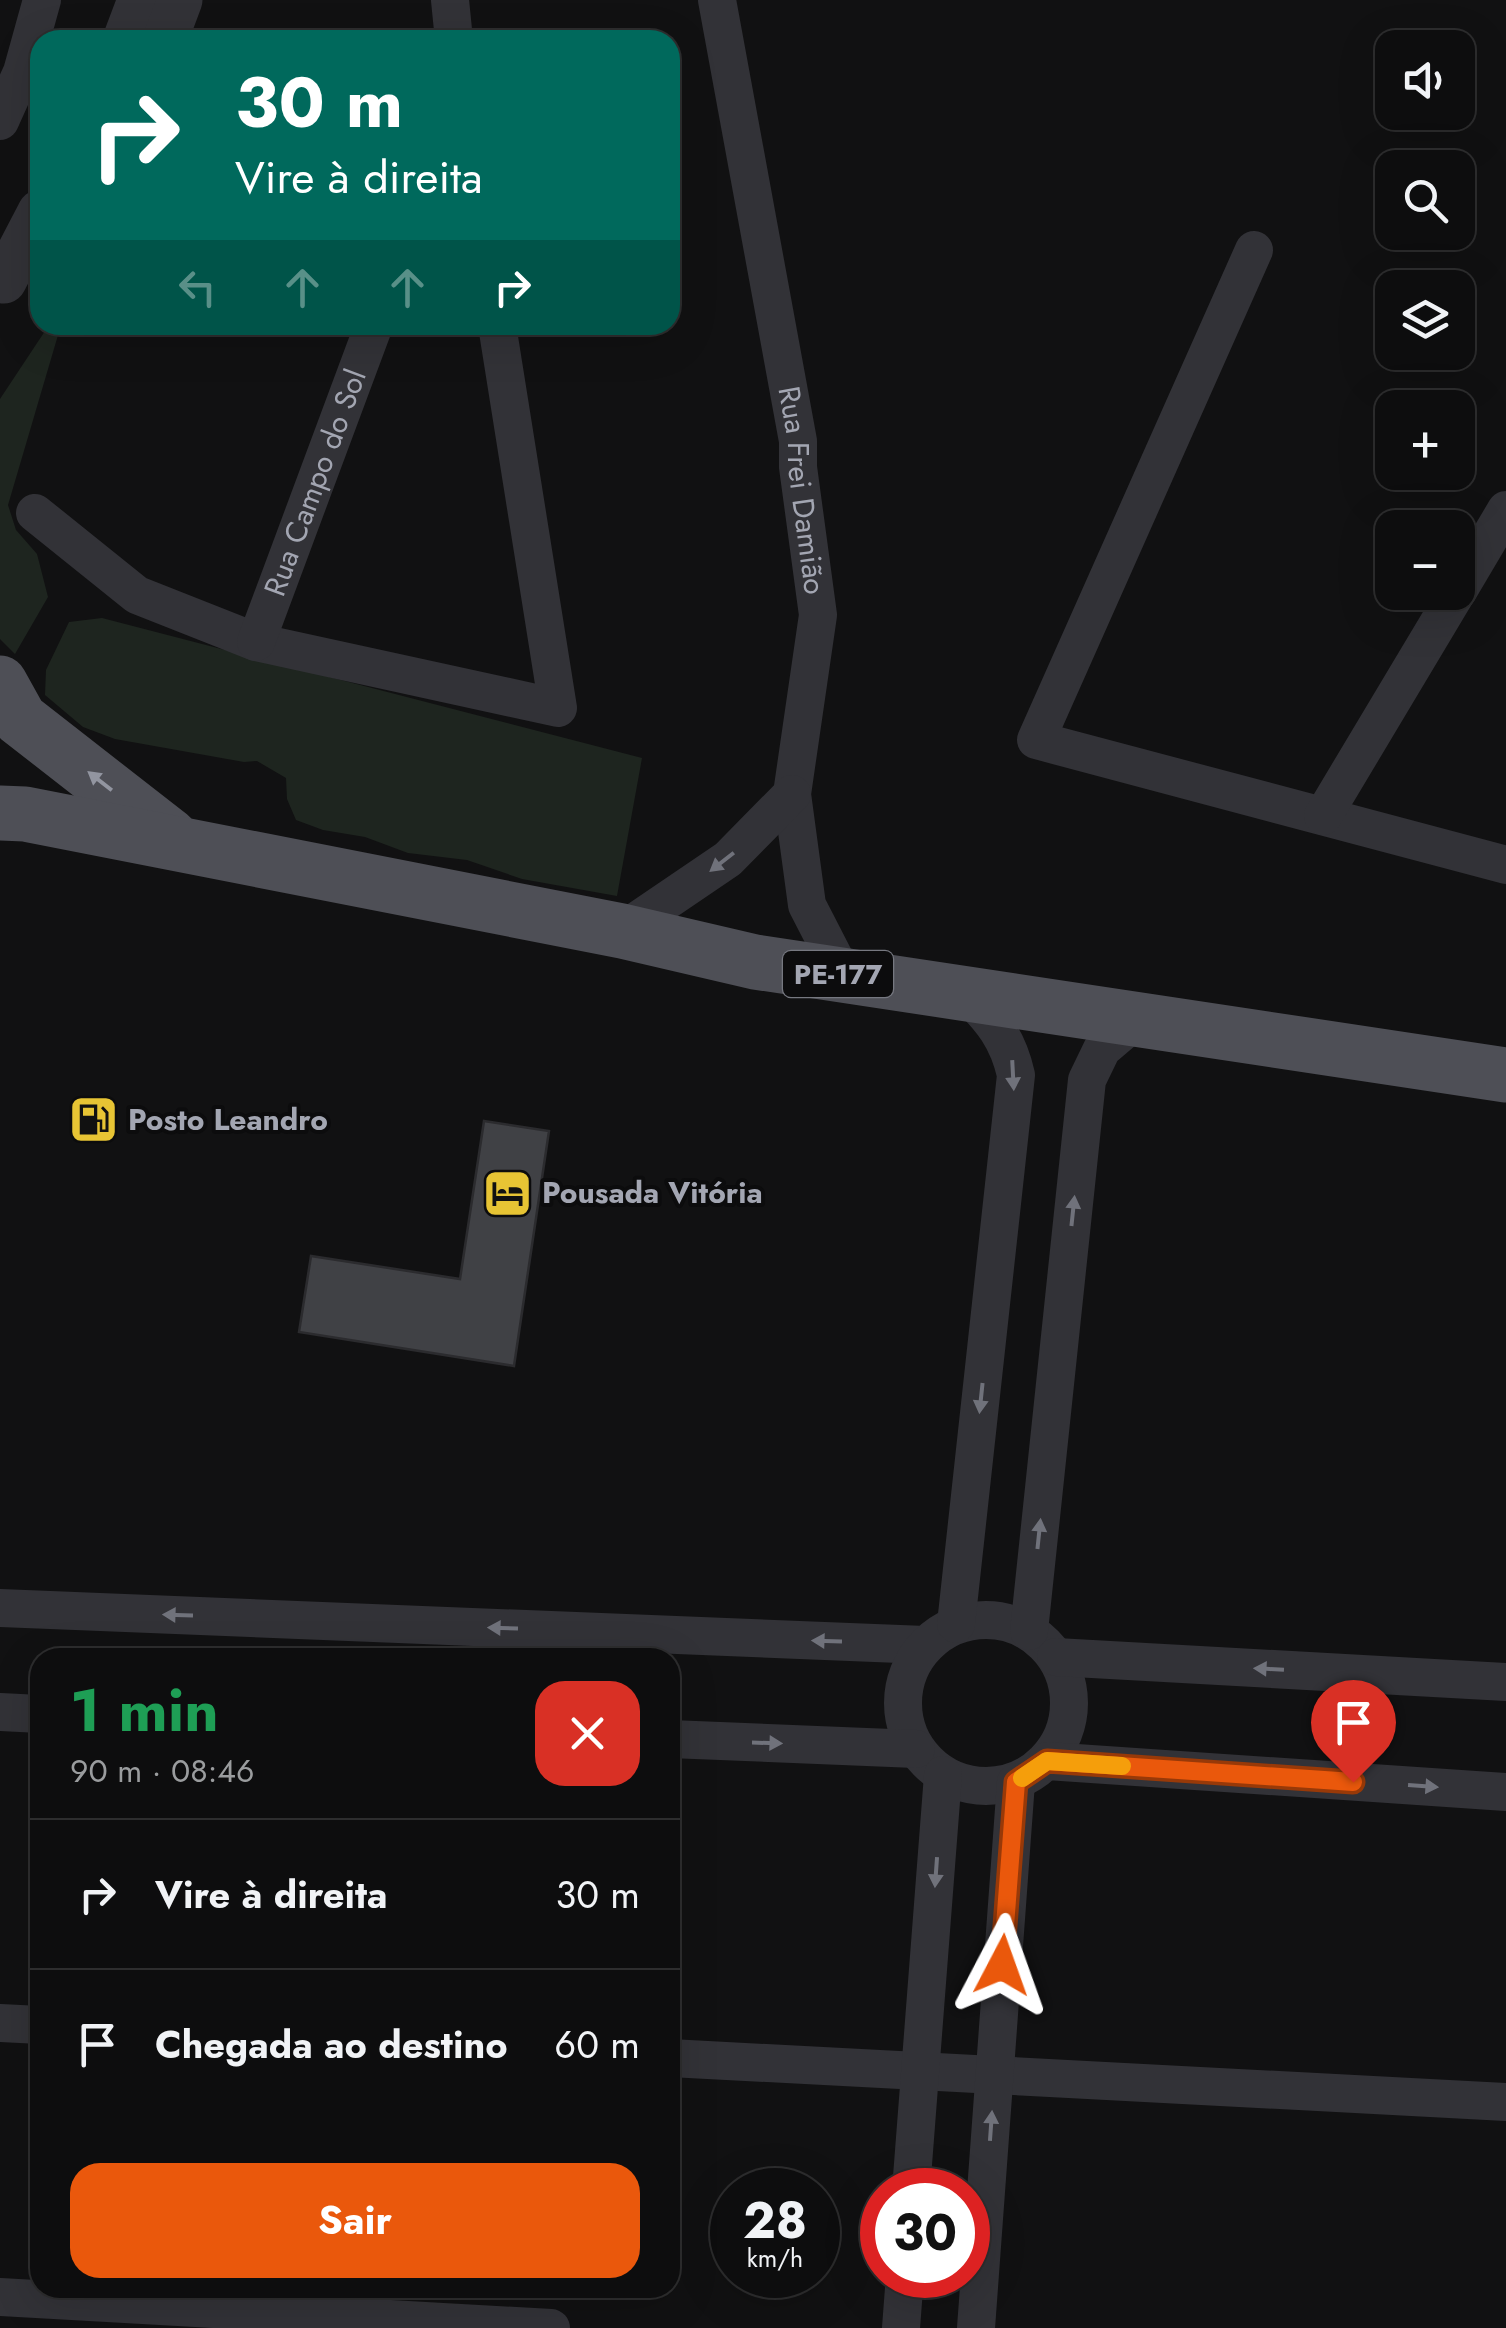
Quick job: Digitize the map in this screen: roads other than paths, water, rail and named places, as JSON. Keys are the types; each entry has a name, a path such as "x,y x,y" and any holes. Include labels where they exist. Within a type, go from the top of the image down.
{"main road":[{"path":"0,683 20,718 176,841"},
{"name":"PE-177","path":"8,811 622,930 756,962 1506,1075"}],"street":[{"path":"34,30 42,0"},
{"path":"129,30 140,0"},
{"path":"169,30 180,0"},
{"path":"450,0 453,30"},
{"name":"Rua Frei Damião","path":"717,0 798,441 818,615 792,794 808,905 843,975"},
{"path":"0,122 30,43"},
{"path":"2,284 30,231"},
{"path":"2,284 30,250"},
{"path":"1254,250 1036,740 1506,864"},
{"name":"Rua Campo do Sol","path":"256,642 370,335"},
{"path":"35,513 137,595 256,642 558,708 499,335"},
{"path":"1475,562 1506,510"},
{"path":"1323,816 1446,610"},
{"path":"622,930 728,859 792,794"},
{"path":"966,994 996,1023 1011,1049 1016,1074 940,1635 906,1676 902,1714 916,1749 943,1775 979,1786 1031,1772 1506,1792"},
{"path":"976,2328 994,2075 1031,1772 1066,1729 1068,1710 1069,1692 1042,1644 1087,1080 1102,1049 1136,1020"},
{"path":"0,1608 940,1635 993,1619 1042,1644 1506,1682"},
{"path":"0,1712 30,1714"},
{"path":"680,1739 916,1749"},
{"path":"913,2168 943,1775"},
{"path":"0,2022 30,2024"},
{"path":"680,2059 1506,2102"},
{"path":"0,2297 551,2328"},
{"path":"900,2328 903,2298"}],"place":[{"name":"Posto Leandro","path":"93,1120"},
{"name":"Pousada Vitória","path":"507,1193"}]}
